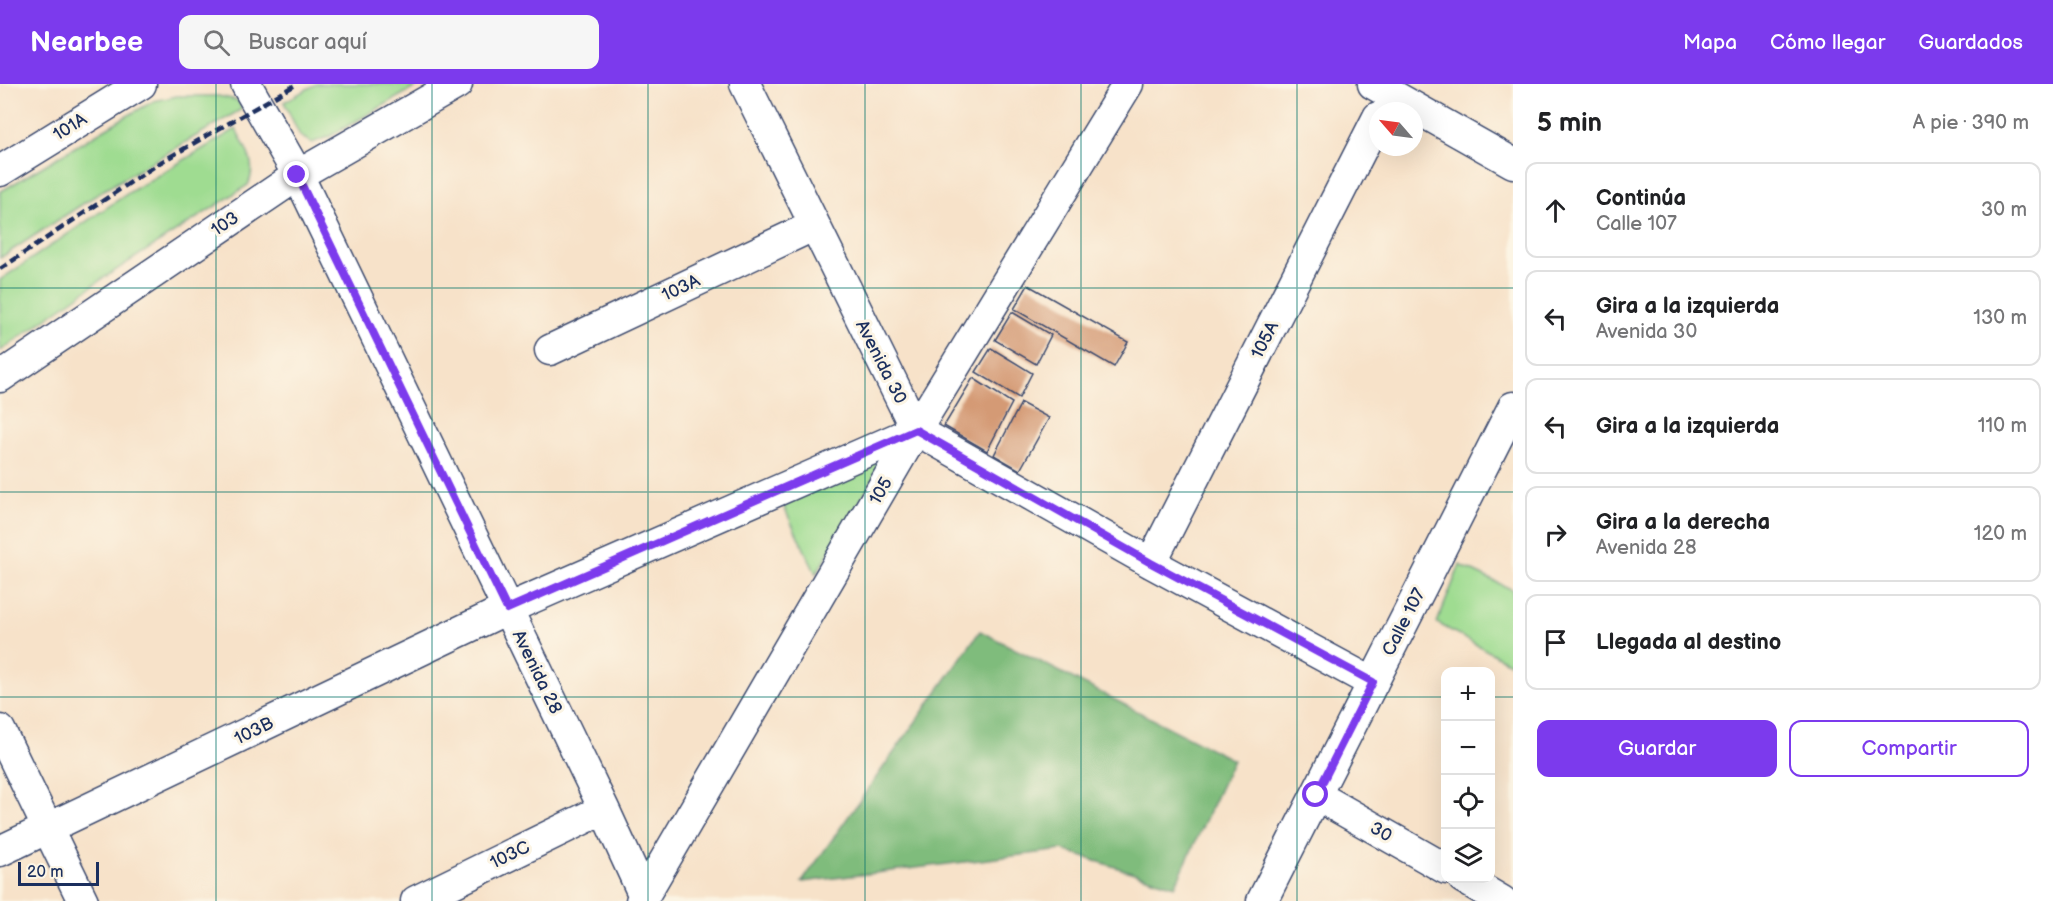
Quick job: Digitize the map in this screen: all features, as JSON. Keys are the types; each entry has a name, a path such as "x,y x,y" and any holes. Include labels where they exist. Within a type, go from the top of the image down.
{"street":[{"name":"101A","path":"0,171 141,84"},
{"name":"Avenida 28","path":"246,84 297,175 604,809 642,899"},
{"name":"103","path":"0,377 297,175 457,84"},
{"name":"Avenida 30","path":"745,84 813,226 916,430"},
{"name":"105","path":"642,899 916,430 1128,84"},
{"path":"1381,101 1513,163"},
{"name":"105A","path":"1151,563 1381,101"},
{"name":"103A","path":"550,350 813,226"},
{"name":"Calle 107","path":"1262,901 1513,407"},
{"path":"916,430 1151,563 1373,682"},
{"name":"103B","path":"0,851 507,609 916,430"},
{"path":"0,730 83,901"},
{"name":"30","path":"1316,795 1441,866"},
{"name":"103C","path":"416,901 604,809"},
{"path":"1469,883 1502,901"}],"green space":[{"path":"316,84 421,84 330,136 312,143 300,136 284,102"},
{"path":"177,96 218,96 237,100 242,109 104,190 0,258 0,192 154,101"},
{"path":"236,129 251,163 252,170 248,185 105,277 0,351 0,280 130,192"},
{"path":"870,457 883,463 816,574 782,503"},
{"path":"1460,565 1513,590 1513,665 1437,623"},
{"path":"980,631 1233,760 1175,886 1062,850 802,882"}],"building":[{"path":"1028,285 1128,342 1114,367 1014,309"},
{"path":"1012,312 1051,335 1036,364 995,340"},
{"path":"991,348 1032,373 1019,398 976,372"},
{"path":"973,378 1012,403 987,451 944,426"},
{"path":"1021,403 1049,418 1020,470 994,455"}],"railway":[{"path":"0,269 161,162 297,84"}],"route":[{"path":"297,175 507,609 916,430 1151,563 1373,682 1316,795"}]}
